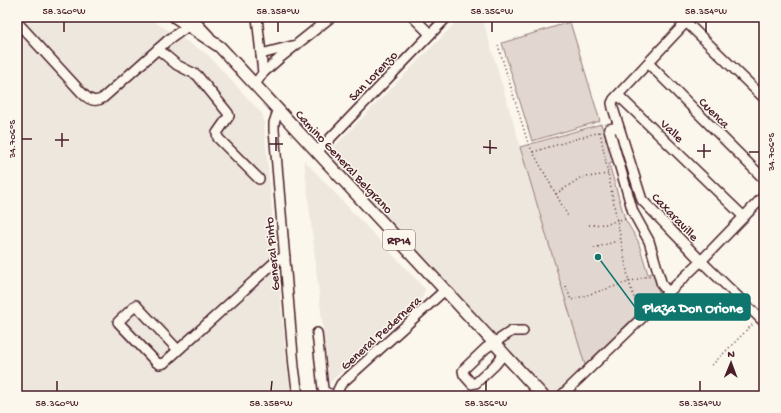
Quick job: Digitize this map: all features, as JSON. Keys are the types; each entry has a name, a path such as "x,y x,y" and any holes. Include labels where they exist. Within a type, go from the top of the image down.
{"main road":[{"name":"RP14","path":"175,17 189,21"},
{"name":"Camino General Belgrano","path":"189,21 220,48 255,84 278,111 543,396"}],"street":[{"path":"257,17 263,73"},
{"path":"255,84 263,73 295,45 331,17"},
{"path":"413,17 430,34"},
{"name":"San Lorenzo","path":"317,152 447,17"},
{"path":"618,95 686,19 764,98"},
{"path":"17,22 82,93 88,98 97,101 103,98 189,21"},
{"path":"260,54 295,45"},
{"path":"158,49 177,65 197,75 228,113 229,116 217,133 218,138 259,179"},
{"name":"Cuenca","path":"648,63 764,179"},
{"name":"Caxaraville","path":"618,95 612,103 618,127 642,200 701,261 762,320"},
{"name":"Valle","path":"618,95 744,216"},
{"name":"General Pinto","path":"278,111 274,123 274,130 294,368 298,396"},
{"path":"618,127 605,131 633,212 650,241 662,285 668,292"},
{"path":"561,396 701,261 764,196"},
{"path":"178,350 136,306 118,322 159,364 164,363 277,260 285,257"},
{"name":"General Pedernera","path":"336,396 341,384 446,290"},
{"path":"504,354 476,383 472,384 464,375 463,371 465,368 486,348 512,331 523,330"},
{"path":"317,333 323,389 325,392 336,396"}],"path":[{"path":"498,45 528,143 569,218"},
{"path":"533,152 605,131 608,174 629,282 641,318"},
{"path":"556,194 580,178 608,174"},
{"path":"589,225 608,224 617,220 637,219"},
{"path":"594,248 621,240"},
{"path":"566,286 571,300 659,272"},
{"path":"712,364 762,320"}],"shaded area":[{"path":"17,17 147,17 207,54 263,115 291,396 17,396"},
{"path":"461,17 482,17 585,365 556,393 550,393 326,155"},
{"path":"570,22 600,121 532,141 502,43"},
{"path":"601,124 614,163 609,164 625,219 638,241 648,274 653,273 659,293 585,365 520,147"},
{"path":"304,160 425,289 422,298 329,383"}],"place":[{"name":"Plaza Don Orione","path":"598,257"}]}
